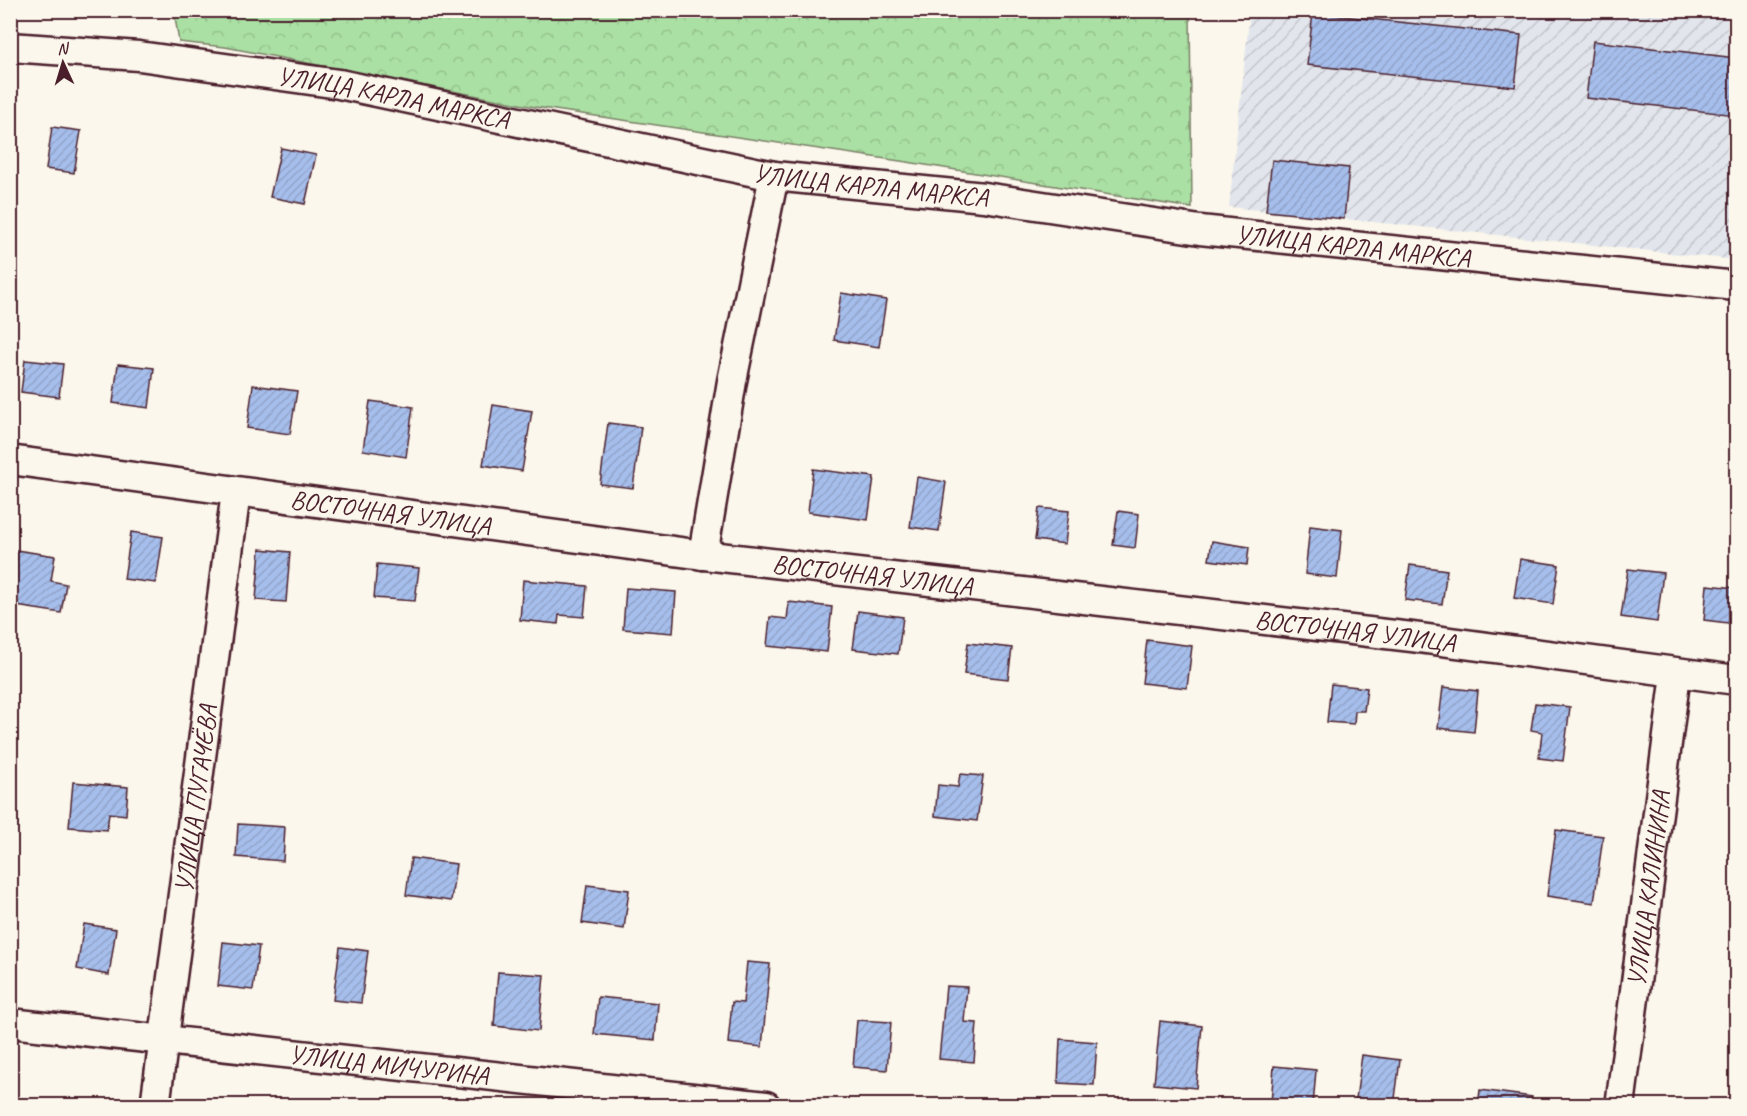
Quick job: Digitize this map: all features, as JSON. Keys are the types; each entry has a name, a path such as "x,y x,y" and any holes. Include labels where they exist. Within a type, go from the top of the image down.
{"street":[{"name":"УЛИЦА КАРЛА МАРКСА","path":"10,47 139,56 339,84 774,176 984,197 1200,230 1737,286"},
{"path":"703,555 732,381 774,176"},
{"name":"ВОСТОЧНАЯ УЛИЦА","path":"10,460 703,555 1412,637 1676,674 1737,680"},
{"name":"УЛИЦА ПУГАЧЁВА","path":"155,1106 236,492"},
{"name":"УЛИЦА КАЛИНИНА","path":"1620,1106 1676,674"},
{"name":"УЛИЦА МИЧУРИНА","path":"10,1023 766,1106"}],"shaded area":[{"path":"1250,11 1736,11 1736,260 1229,207"}],"green space":[{"path":"174,11 1190,11 1192,208 907,162 535,107 225,47 179,42"}],"building":[{"path":"1313,13 1521,35 1515,87 1307,65"},
{"path":"1593,41 1736,58 1736,115 1586,98"},
{"path":"52,127 81,131 74,173 46,169"},
{"path":"281,148 316,155 305,204 270,197"},
{"path":"1272,160 1349,168 1344,219 1266,211"},
{"path":"841,293 886,300 879,347 834,340"},
{"path":"25,360 63,364 59,397 21,392"},
{"path":"118,364 154,368 149,408 113,403"},
{"path":"253,385 297,391 290,434 247,428"},
{"path":"370,401 413,407 406,457 363,450"},
{"path":"493,405 532,411 522,471 483,465"},
{"path":"608,423 641,427 633,488 600,484"},
{"path":"813,469 874,477 868,520 808,512"},
{"path":"917,477 946,482 939,531 910,527"},
{"path":"1039,508 1069,511 1065,544 1035,540"},
{"path":"1118,511 1139,514 1135,548 1113,545"},
{"path":"1310,526 1342,530 1337,578 1305,574"},
{"path":"131,532 163,537 156,583 124,579"},
{"path":"1212,541 1249,547 1247,565 1209,560"},
{"path":"260,549 290,552 286,602 256,600"},
{"path":"16,550 55,556 51,581 66,584 61,613 10,605 10,587"},
{"path":"1520,559 1559,565 1553,604 1514,598"},
{"path":"377,564 419,568 415,601 374,598"},
{"path":"1410,565 1447,570 1442,604 1405,600"},
{"path":"1628,569 1663,573 1657,622 1621,617"},
{"path":"523,580 587,586 584,617 559,615 558,624 520,620"},
{"path":"1707,585 1736,588 1736,624 1704,620"},
{"path":"626,588 676,592 673,633 623,629"},
{"path":"789,602 832,607 827,652 767,646 770,617 787,619"},
{"path":"858,611 903,617 898,654 853,649"},
{"path":"1147,640 1192,646 1187,688 1142,683"},
{"path":"968,643 1012,648 1008,679 964,674"},
{"path":"1331,684 1367,688 1364,711 1355,711 1354,724 1327,722"},
{"path":"1443,687 1478,691 1474,732 1438,728"},
{"path":"1535,703 1570,707 1563,761 1539,758 1542,732 1531,730"},
{"path":"960,774 983,776 977,821 935,816 938,785 958,787"},
{"path":"73,782 128,787 126,815 109,813 107,830 69,827"},
{"path":"238,824 285,827 283,861 236,857"},
{"path":"1556,830 1603,836 1594,903 1547,896"},
{"path":"411,858 456,864 451,901 406,895"},
{"path":"587,885 629,890 624,929 582,923"},
{"path":"84,924 116,929 109,975 77,969"},
{"path":"223,942 259,946 253,990 218,986"},
{"path":"340,947 368,951 361,1003 333,1000"},
{"path":"747,962 770,964 762,1047 728,1043 732,1002 743,1003"},
{"path":"498,972 544,975 539,1031 494,1026"},
{"path":"946,986 967,987 964,1022 977,1023 974,1062 939,1059"},
{"path":"598,997 658,1003 655,1040 594,1034"},
{"path":"857,1020 891,1022 887,1070 853,1067"},
{"path":"1160,1021 1202,1026 1196,1088 1154,1084"},
{"path":"1060,1039 1097,1042 1094,1085 1058,1083"},
{"path":"1362,1055 1400,1060 1394,1106 1355,1106"},
{"path":"1274,1066 1316,1070 1313,1106 1271,1103"},
{"path":"1480,1090 1532,1097 1531,1106 1478,1106"}]}
